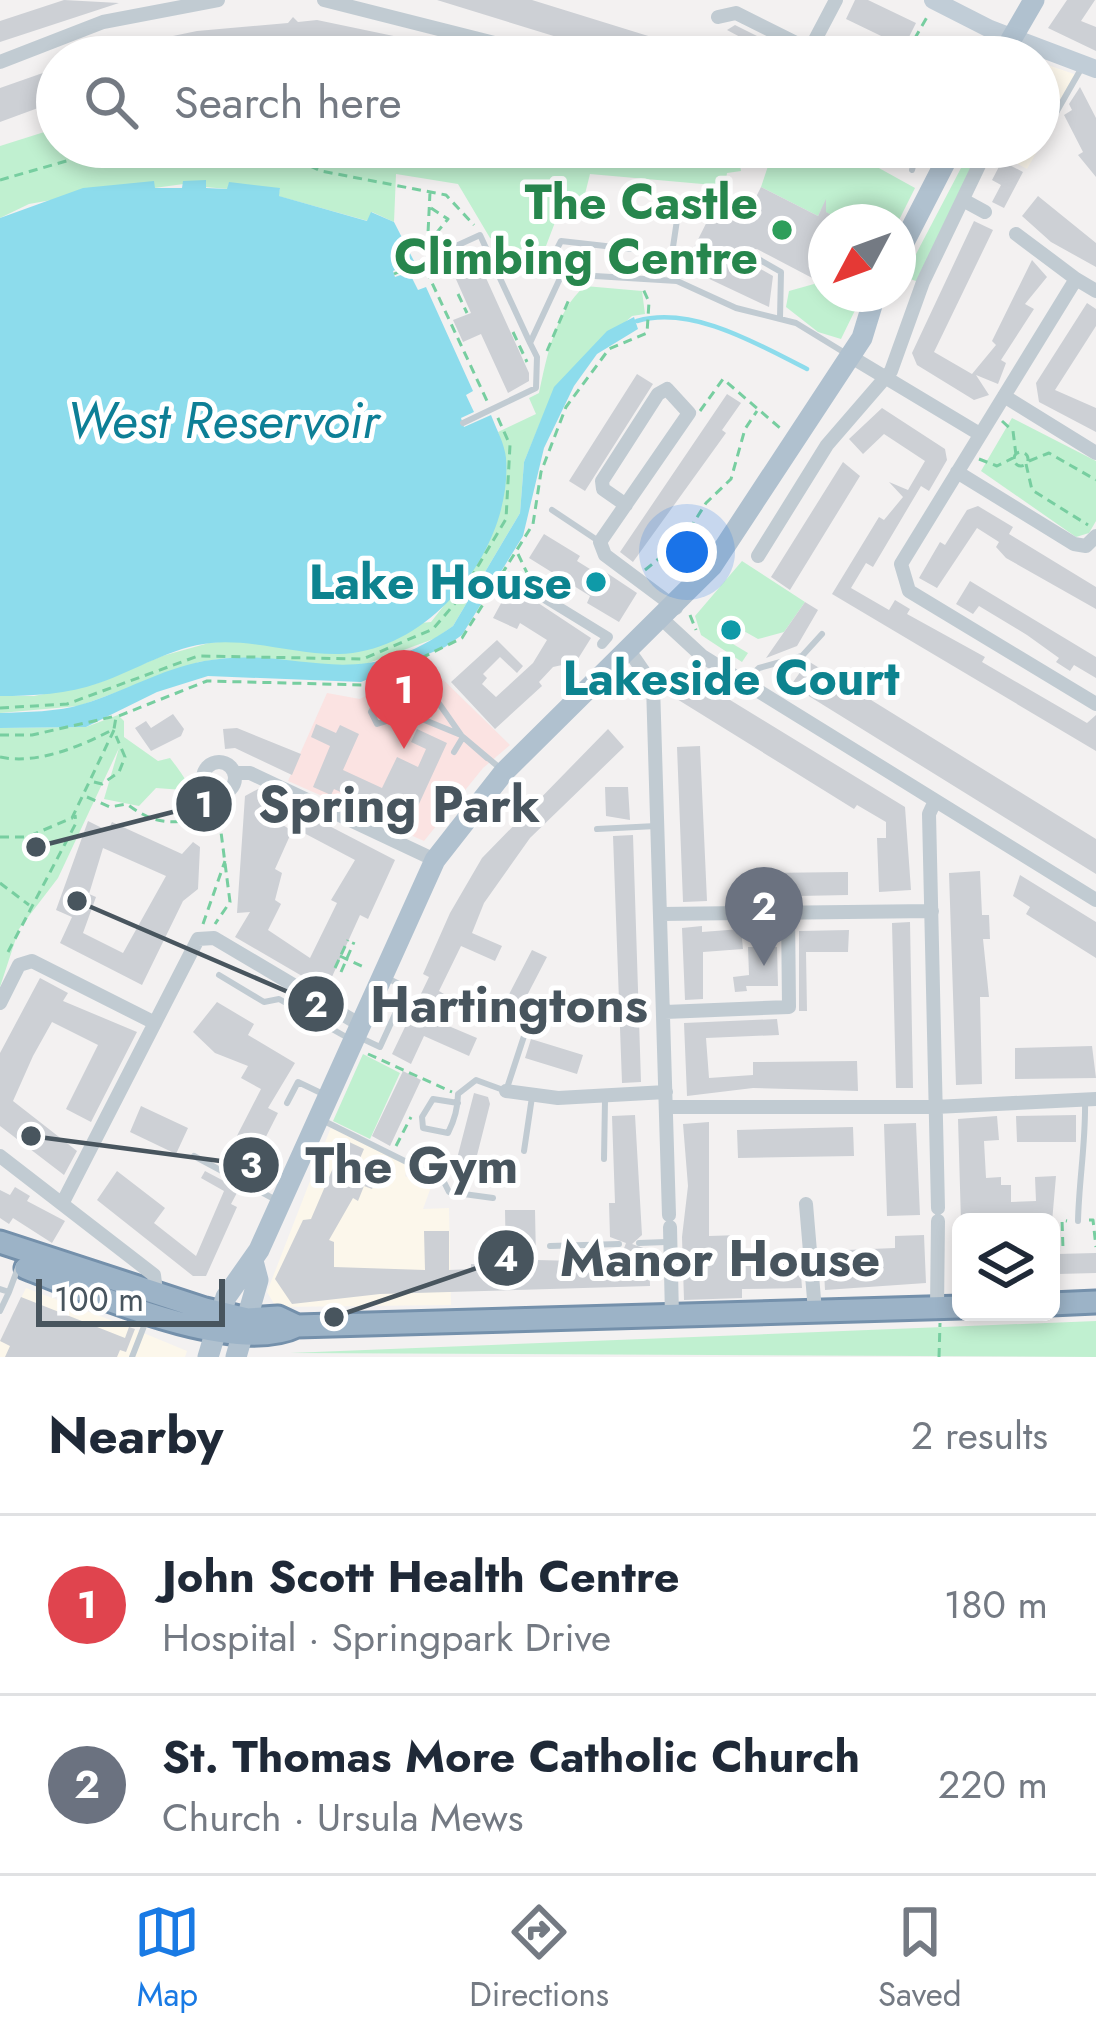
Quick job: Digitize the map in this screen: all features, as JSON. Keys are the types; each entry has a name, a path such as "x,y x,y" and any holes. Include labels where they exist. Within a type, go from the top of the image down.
{"highway":[{"path":"0,1242 221,1313 242,1339"},
{"path":"9,1262 148,1314 211,1347 242,1339 280,1338 297,1327 815,1311 939,1317 952,1311"},
{"path":"1060,1304 1096,1302"}],"main road":[{"path":"934,0 989,36"},
{"path":"1013,36 1034,0"},
{"path":"1060,60 1090,67"},
{"path":"916,219 942,168"},
{"path":"211,1347 239,1272 254,1262 356,1037 375,973 435,860 497,765 676,614 732,542 871,322 873,312"},
{"path":"242,1339 258,1280 254,1262"}],"street":[{"path":"67,36 103,22 218,0"},
{"path":"324,0 467,36"},
{"path":"817,36 836,0"},
{"path":"718,17 736,13 776,36"},
{"path":"0,62 36,48"},
{"path":"758,556 827,445 886,379 923,283 978,168"},
{"path":"963,200 985,212"},
{"path":"1016,233 1096,291"},
{"path":"1076,279 901,564 901,578 909,591 1096,704"},
{"path":"848,355 978,433"},
{"path":"626,505 603,489 602,481 658,394 668,389 689,413 626,505 600,542 605,555 640,578 676,614 702,656 1096,899"},
{"path":"1004,396 1096,453"},
{"path":"957,472 1074,544 1086,546 1096,533"},
{"path":"524,584 608,637 602,644"},
{"path":"630,652 653,685 672,1316"},
{"path":"234,773 226,797 211,791 203,772 219,762 234,773 250,772 435,860"},
{"path":"935,802 929,814 939,1317"},
{"path":"664,1012 789,1007 788,911"},
{"path":"661,914 932,911"},
{"path":"63,1202 189,952 205,933 356,1037"},
{"path":"0,1003 19,965 32,961 155,1023"},
{"path":"506,1091 532,1097 935,1107 1091,1099"},
{"path":"0,1156 154,1274 156,1291"},
{"path":"806,1204 815,1311"}],"lane":[{"path":"1060,108 1090,67"},
{"path":"677,280 670,267 680,200"},
{"path":"422,261 479,235 537,357 536,388 463,423"},
{"path":"546,269 561,241 632,249"},
{"path":"500,250 562,274 677,280 736,308 779,318 848,355"},
{"path":"753,256 781,272 779,318"},
{"path":"530,343 562,274"},
{"path":"790,505 804,514"},
{"path":"551,510 600,542"},
{"path":"745,681 759,668 802,656 822,634"},
{"path":"424,684 461,735 423,719 410,714 377,724 371,712 382,701 424,684"},
{"path":"454,752 463,737 497,765"},
{"path":"597,829 659,826"},
{"path":"220,975 264,1002 279,999 380,1047 407,988 375,973"},
{"path":"458,1099 433,1099 422,1121 431,1133 448,1133 458,1099 476,1080 506,1091 528,1024"},
{"path":"287,1103 298,1082 326,1096"},
{"path":"604,1159 605,1096"},
{"path":"524,1151 532,1097"},
{"path":"1078,1221 1079,1172 1086,1156 1091,1099"},
{"path":"317,1118 443,1180 449,1192 493,1198"},
{"path":"194,1156 279,1202"},
{"path":"639,1243 670,1228"},
{"path":"550,1246 619,1244"},
{"path":"0,1311 9,1262"},
{"path":"132,1357 148,1314"}],"path":[{"path":"916,36 934,0"},
{"path":"0,180 42,168"},
{"path":"314,168 430,192 464,209 479,235"},
{"path":"430,192 431,239 440,253"},
{"path":"430,208 448,219 431,239"},
{"path":"0,708 67,704 198,656 363,659 434,629 457,601 506,519 510,445 422,261 394,274"},
{"path":"0,735 32,735 116,716 207,681 366,685 462,638 533,524 541,472 566,407 609,349 647,333 649,302 643,289"},
{"path":"649,302 658,290"},
{"path":"458,294 466,309"},
{"path":"544,358 570,297"},
{"path":"696,418 723,380 787,433"},
{"path":"640,578 684,538 706,503 731,479 745,429 757,411"},
{"path":"992,415 1011,427 1016,456"},
{"path":"968,453 998,466 1025,454 1032,490 1096,533"},
{"path":"1027,463 1049,453 1096,480"},
{"path":"518,554 529,569 524,584"},
{"path":"676,614 699,641"},
{"path":"0,837 57,828 75,813 114,732 116,716"},
{"path":"0,757 10,760 85,744 114,732"},
{"path":"93,781 102,784 119,772 125,757 114,732"},
{"path":"2,768 10,760"},
{"path":"86,797 110,808 127,804 144,817 166,824 200,818 210,806"},
{"path":"205,933 229,908 221,832 226,797"},
{"path":"198,800 200,818 221,832"},
{"path":"8,952 76,823 75,813"},
{"path":"205,933 226,860"},
{"path":"0,883 31,906"},
{"path":"212,896 229,908"},
{"path":"338,970 351,941"},
{"path":"344,957 375,973"},
{"path":"356,1037 458,1099"},
{"path":"393,1153 410,1117 422,1121"},
{"path":"1060,1250 1062,1220 1094,1220 1096,1247"},
{"path":"939,1317 939,1357"}],"shaded area":[{"path":"1060,69 1080,76 1060,111"},
{"path":"427,664 510,745 483,768 424,841 288,781 327,693 360,699"},
{"path":"331,1127 409,1164 405,1176 431,1187 423,1209 449,1208 451,1305 276,1307 267,1292"},
{"path":"26,1288 187,1351 185,1357 0,1357 0,1341"}],"green space":[{"path":"36,135 36,168 741,171 727,173 725,186 590,174 582,206 562,204 541,259 490,238 458,184 396,174 394,222 372,212 368,221 278,196 280,189 229,183 228,189 205,187 206,181 154,188 154,182 29,204 0,218 0,146"},
{"path":"767,168 879,168 915,188 907,204 808,204 808,211 761,187"},
{"path":"961,168 972,168 919,282 916,254"},
{"path":"585,286 642,291 645,314 632,316 555,387 524,462 520,513 453,626 436,638 358,667 227,658 199,662 79,706 0,713 0,696 34,696 98,683 162,656 209,643 431,622 464,580 500,510 505,485 498,432 536,414 529,398 539,393 566,308"},
{"path":"808,286 808,312 854,312 841,339 818,332 786,307 789,291"},
{"path":"1012,418 1096,461 1096,521 1089,533 1076,537 981,471"},
{"path":"742,561 805,602 784,632 758,639 726,621 718,635 748,653 742,662 701,635 695,616"},
{"path":"118,715 124,721 124,737 158,761 170,758 191,792 195,815 188,817 193,808 183,790 156,788 139,806 104,799 119,748 58,878 19,929 0,987 0,728 86,727"},
{"path":"363,1054 400,1073 370,1139 333,1121"},
{"path":"1096,1321 1096,1357 290,1353"}],"water":[{"name":"West Reservoir","path":"206,180 206,188 227,189 229,182 280,188 279,196 367,221 371,212 394,222 414,261 393,271 395,277 409,272 418,290 426,287 473,391 466,395 474,412 461,418 464,427 491,415 502,442 505,492 496,526 460,589 434,615 373,649 323,654 211,643 168,654 87,687 0,696 0,218 83,188 154,181 155,188 182,188 183,181"},
{"path":"634,317 638,329 597,354 574,386 544,448 523,536 462,635 445,647 361,682 208,676 157,692 86,727 0,728 0,713 73,707 204,661 270,658 356,664 417,647 453,626 520,513 524,462 554,387 607,331"}],"building":[{"path":"64,0 119,3 0,42 0,21"},
{"path":"437,0 532,0 648,36 554,36"},
{"path":"855,0 868,0 916,23 910,36 881,36 846,19"},
{"path":"1067,0 1095,0 1081,21 1096,27 1096,51 1048,28"},
{"path":"293,17 298,22 317,20 394,36 173,36 197,31 288,23"},
{"path":"735,25 757,36 738,36 727,30"},
{"path":"36,75 36,109 0,122 0,88"},
{"path":"1080,87 1096,118 1096,177 1078,155 1083,152 1064,115 1072,110 1069,104"},
{"path":"998,168 1023,172 1004,208 992,202 1001,185 992,180"},
{"path":"761,187 808,211 808,276 757,249 747,251 748,262 773,276 769,307 684,267 718,200 747,215"},
{"path":"1038,196 1096,243 1096,267 1051,242 1022,216"},
{"path":"974,221 993,230 934,352 972,374 996,345 992,341 1032,260 1047,277 1025,304 1034,309 1001,360 1006,363 998,384 976,375 989,395 974,400 917,365 912,353"},
{"path":"472,247 529,373 529,381 508,393 481,334 463,342 453,320 471,313 447,259"},
{"path":"1087,303 1096,309 1096,326 1055,390 1096,408 1096,432 1039,402 1036,383"},
{"path":"637,374 653,384 585,491 569,481"},
{"path":"727,394 741,403 722,430 726,433 633,562 620,552"},
{"path":"882,408 945,449 947,460 929,491 921,486 873,567 866,563 851,588 889,610 895,600 910,609 907,614 985,657 982,662 1087,723 1096,715 1096,751 832,594 879,517 884,520 903,497 889,482 908,490 925,461 884,434 863,454 849,439"},
{"path":"843,462 860,476 790,590 771,577"},
{"path":"978,506 1013,527 1009,534 1096,587 1096,609 1006,558 996,547 999,542 977,528 937,588 919,578 940,542 945,545 967,510"},
{"name":"Lake House","path":"544,534 580,556 577,561 598,574 601,569 637,593 619,622 587,603 590,596 529,558"},
{"path":"970,581 1096,657 1096,678 1074,665 1070,671 1027,635 979,606 973,614 956,604"},
{"path":"511,585 591,638 576,662 553,667 539,682 542,686 495,729 451,682 497,640 523,666 517,673 500,657 483,674 487,678 482,684 496,697 533,663 547,640 520,623 517,629 493,618"},
{"path":"805,602 818,610 797,646 766,658"},
{"path":"808,661 1096,839 1096,874 791,685"},
{"path":"686,673 905,807 911,890 879,892 877,838 886,838 886,822 857,805 854,809 672,696"},
{"path":"173,714 184,729 181,736 151,751 135,728 146,721 151,728"},
{"path":"316,724 336,733 340,725 359,734 343,770 382,788 397,757 418,767 426,749 411,742 417,729 447,743 407,830 389,822 391,816 334,789 331,795 313,787 330,746 311,737"},
{"path":"237,728 301,754 292,775 235,748 225,749 223,729"},
{"path":"608,729 624,747 530,838 484,903 472,933 502,946 495,961 461,946 439,991 444,994 432,1019 477,1038 469,1056 424,1036 411,1064 392,1054 429,977 423,974 450,913 482,858"},
{"path":"700,746 707,901 683,902 677,747"},
{"path":"605,787 628,787 630,820 606,816"},
{"path":"258,789 286,809 280,823 292,831 275,869 282,873 275,900 281,904 268,930 310,958 337,903 331,900 355,860 302,832 310,816 395,860 368,919 360,915 326,990 235,937 250,912 237,913 245,796"},
{"path":"88,821 108,831 112,822 182,854 193,842 200,847 198,889 183,901 142,985 60,943 72,917 56,910","holes":["103,848 166,876 123,953 83,933 96,897 89,894"]},
{"path":"633,835 641,1082 622,1083 613,836"},
{"path":"980,871 982,915 989,915 990,939 983,939 989,997 980,997 982,1084 956,1085 949,873"},
{"path":"848,872 848,895 751,897 750,873"},
{"path":"1020,875 1096,922 1096,958 1026,914 1030,907 1013,896"},
{"path":"910,922 913,1088 896,1088 892,923"},
{"path":"702,926 702,932 741,929 743,949 703,952 703,999 685,1000 682,928"},
{"path":"849,930 848,952 806,952 807,1011 799,1011 799,931"},
{"path":"748,947 777,947 778,986 746,986 747,991 735,992 733,977 749,975"},
{"path":"532,950 547,957 520,1009 505,1002"},
{"path":"40,978 68,993 63,1001 137,1032 91,1122 66,1109 98,1045 52,1022 33,1056 13,1101 77,1151 64,1175 0,1126 0,1053"},
{"path":"217,1002 254,1024 248,1035 295,1063 268,1108 278,1113 246,1176 223,1163 261,1089 241,1078 248,1066 215,1053 193,1032"},
{"path":"777,1019 779,1035 706,1038 709,1078 753,1075 753,1062 857,1061 858,1091 753,1088 687,1096 684,1023"},
{"path":"531,1039 583,1055 577,1074 525,1058"},
{"path":"1092,1046 1096,1078 1015,1079 1015,1048"},
{"path":"403,1071 421,1080 390,1146 372,1136"},
{"path":"474,1093 488,1097 490,1104 471,1179 453,1174"},
{"path":"141,1106 188,1128 176,1154 130,1132"},
{"path":"635,1115 642,1235 632,1244 649,1250 650,1286 380,1294 292,1304 275,1279 303,1220 311,1219 345,1140 364,1149 358,1163 380,1172 372,1189 364,1186 358,1201 353,1198 329,1240 334,1242 334,1267 425,1270 424,1231 449,1231 449,1270 471,1269 471,1264 506,1266 505,1210 535,1210 536,1260 619,1262 626,1243 610,1237 609,1203 615,1203 612,1116"},
{"path":"1076,1115 1076,1142 1017,1142 1016,1116"},
{"path":"997,1116 999,1140 984,1141 986,1178 1001,1177 1001,1185 1011,1185 1011,1202 1036,1201 1035,1177 1056,1176 1053,1213 961,1213 958,1119"},
{"path":"709,1122 709,1236 740,1235 741,1265 800,1261 802,1288 742,1289 742,1298 684,1300 682,1237 688,1186 683,1124"},
{"path":"916,1123 920,1215 887,1216 884,1124"},
{"path":"853,1127 854,1156 738,1158 737,1130"},
{"path":"117,1171 165,1208 154,1223 196,1256 224,1191 201,1178 205,1171 239,1189 231,1204 237,1207 206,1276 193,1276 97,1200"},
{"path":"15,1187 30,1196 27,1201 65,1221 52,1243 13,1218 9,1224 0,1218 0,1190 10,1195"},
{"path":"924,1235 926,1283 825,1290 823,1251 895,1248 895,1236"},
{"path":"1096,1253 1096,1273 1060,1274 1060,1254"},
{"path":"21,1297 125,1338 129,1327 135,1329 126,1352 120,1350 117,1357 5,1357 10,1346 0,1341"}],"waterway":[{"path":"637,321 658,317 703,323 807,369"}],"place":[{"name":"The Castle Climbing Centre","path":"782,230"},
{"name":"Lake House","path":"596,582"},
{"name":"Lakeside Court","path":"731,630"},
{"name":"John Scott Health Centre","path":"404,749"},
{"name":"Spring Park","path":"36,847"},
{"name":"Hartingtons","path":"77,901"},
{"name":"St. Thomas More Catholic Church","path":"764,966"},
{"name":"The Gym","path":"31,1136"},
{"name":"Manor House","path":"334,1317"}]}
